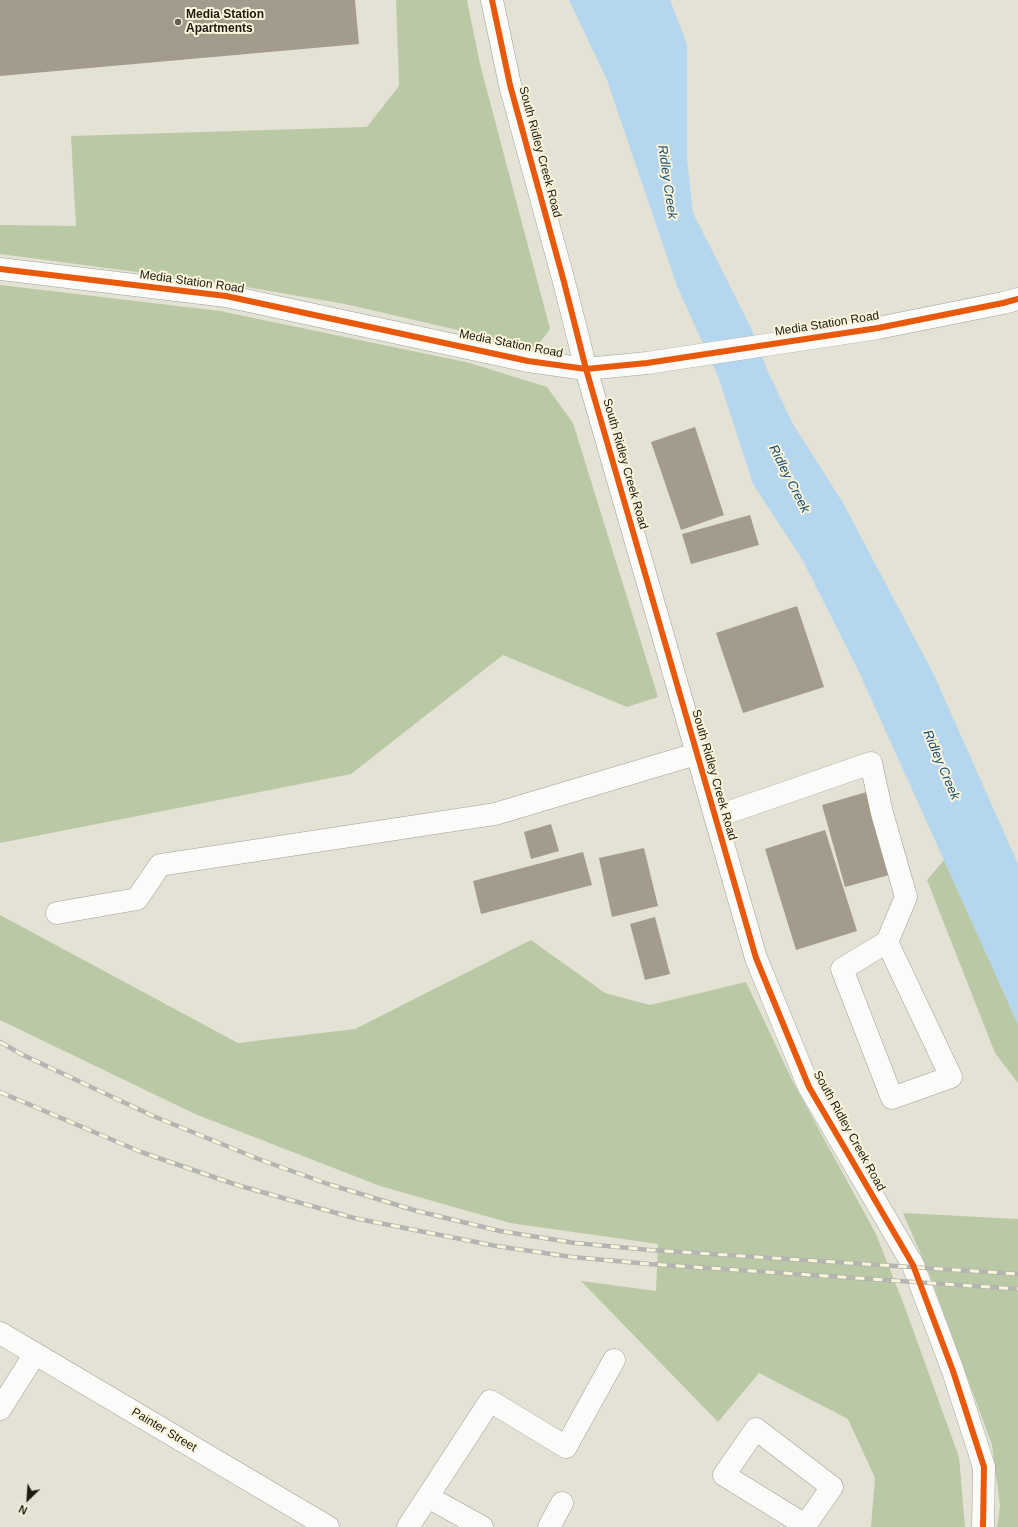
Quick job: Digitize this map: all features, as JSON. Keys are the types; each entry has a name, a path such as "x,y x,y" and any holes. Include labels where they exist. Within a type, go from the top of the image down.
{"street":[{"name":"South Ridley Creek Road","path":"492,0 510,85 564,282 586,370 756,958 809,1087 916,1272 953,1371 984,1467 983,1527"},
{"name":"Media Station Road","path":"0,269 226,296 528,361 586,370 647,363 878,328 1018,299"},
{"path":"57,913 137,900 160,865 495,814 696,754"},
{"path":"715,817 871,763 882,813 906,897 887,942 842,969 892,1098 951,1077 887,942"},
{"name":"Painter Street","path":"0,1334 328,1527"},
{"path":"0,1409 35,1354"},
{"path":"408,1527 490,1401 566,1447 614,1360"},
{"path":"756,1429 832,1487 804,1526 724,1474 756,1429"},
{"path":"428,1497 482,1527"},
{"path":"549,1527 562,1503"}],"green space":[{"path":"396,0 467,0 480,64 550,329 536,348 345,304 229,284 0,254 0,225 76,226 71,136 367,127 399,86"},
{"path":"0,285 220,311 470,363 547,387 573,423 658,697 627,707 503,655 351,774 0,843"},
{"path":"944,860 1018,1024 1018,1083 995,1053 927,880"},
{"path":"0,915 238,1043 355,1029 531,940 605,993 650,1005 746,982 793,1082 876,1234 904,1305 959,1457 965,1527 871,1527 875,1478 848,1419 759,1373 718,1422 581,1281 656,1291 658,1244 510,1223 380,1186 195,1114 0,1020"},
{"path":"903,1213 1018,1219 1018,1527 997,1527 1000,1506 992,1445 929,1273"}],"water":[{"name":"Ridley Creek","path":"569,0 670,0 687,44 687,159 693,213 751,328 768,372 793,424 843,503 933,673 1018,864 1018,1024 859,672 802,559 753,484 719,379 677,286 607,80"}],"building":[{"name":"Media Station Apartments","path":"0,0 355,0 359,44 0,76"},
{"path":"695,427 724,515 681,530 651,442"},
{"path":"750,515 759,545 691,564 682,534"},
{"path":"797,606 824,687 743,713 716,633"},
{"path":"870,791 893,874 845,887 822,805"},
{"path":"551,824 559,851 531,859 524,832"},
{"path":"825,830 857,931 796,950 765,849"},
{"path":"644,848 658,906 612,917 599,858"},
{"path":"583,852 592,885 481,914 473,881"},
{"path":"655,917 670,974 645,980 630,924"}],"railway":[{"path":"0,1042 23,1055 153,1116 261,1160 328,1184 417,1211 500,1231 575,1243 650,1250 1018,1274"},
{"path":"0,1092 141,1152 237,1185 354,1218 496,1246 572,1257 649,1264 1018,1289"}],"cycle path":[{"path":"492,0 510,85 564,282 586,369 756,958 809,1087 913,1265 953,1371 984,1467 983,1527"},
{"path":"0,269 226,296 528,361 586,369 647,363 878,328 1018,299"}],"place":[{"name":"Media Station Apartments","path":"178,22"}]}
